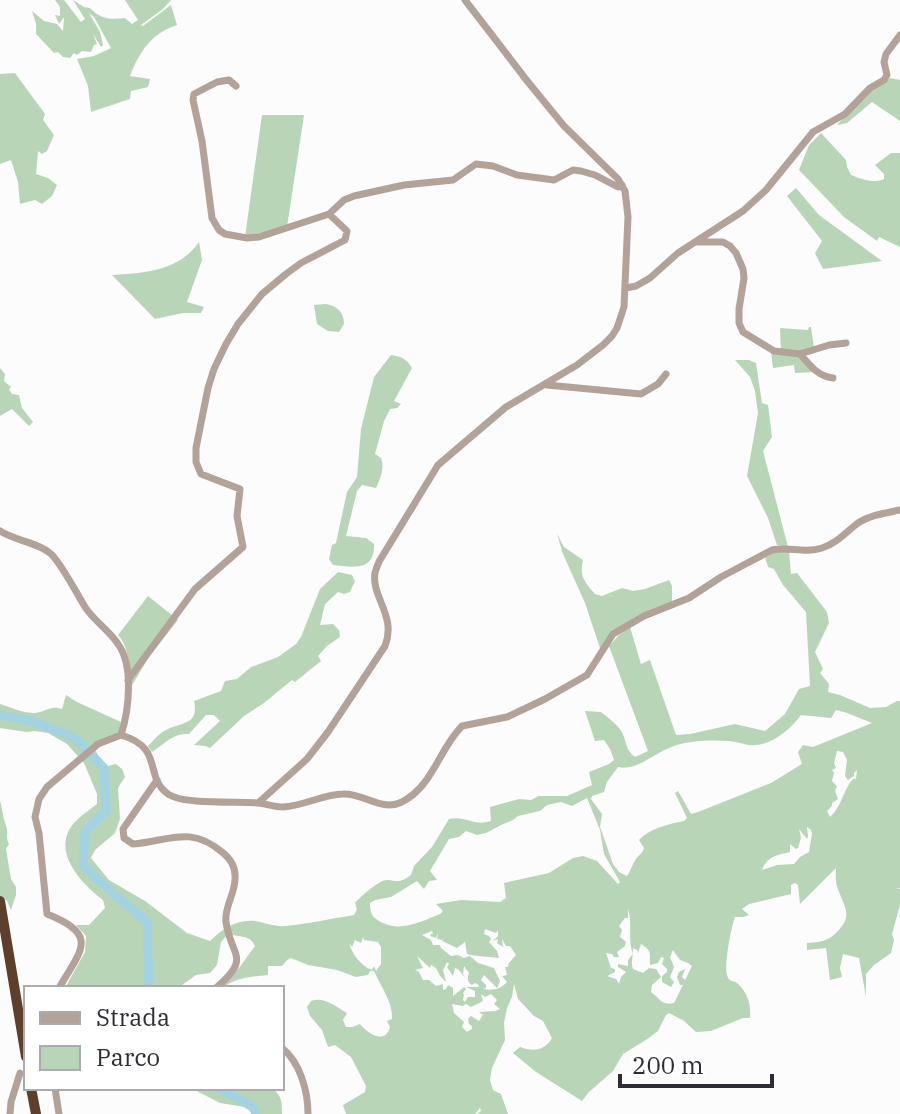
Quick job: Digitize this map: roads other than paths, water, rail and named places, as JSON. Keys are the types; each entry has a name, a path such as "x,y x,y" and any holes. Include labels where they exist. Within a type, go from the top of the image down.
{"highway":[{"path":"0,901 24,1044"},
{"path":"31,1090 36,1114"}],"street":[{"path":"258,803 307,759 385,646 388,621 375,573 438,465 506,407 577,365 612,336 621,318 626,288 628,206 624,188 564,126 465,0"},
{"path":"626,288 650,278 670,259 743,211 766,190 813,132 845,114 870,88 884,80 887,75 886,54 900,35"},
{"path":"236,86 229,80 217,82 194,94 193,100 212,218 225,234 259,237 329,214 344,200 354,196 404,185 453,180 476,164 493,166 517,175 554,180 573,170 581,171 624,188"},
{"path":"128,680 195,589 243,547 237,516 240,489 201,474 196,462 208,388 226,344 262,294 301,263 345,240 347,231 329,214"},
{"path":"696,242 723,242 736,253 744,278 739,309 743,332 774,351 800,354 846,343"},
{"path":"800,354 823,377 833,378"},
{"path":"544,385 641,394 658,384 666,374"},
{"path":"60,986 83,941 68,923 47,914 35,817 39,799 47,787 98,744 121,735 140,742 152,760 157,780 167,794 175,797 281,807 348,793 384,806 400,803 422,787 462,726 507,717 587,675 613,634 644,616 689,598 772,550 812,551 823,548 833,544 860,521 900,510"},
{"path":"0,531 49,552 94,620 118,643 126,663 128,680 128,702 121,735"},
{"path":"157,780 125,824 124,838 133,844 187,836 206,840 228,857 234,868 235,881 226,920 237,960 232,973 218,986"},
{"path":"284,1049 297,1064 308,1100 308,1114"},
{"path":"10,1114 20,1073"},
{"path":"55,1090 59,1114"}],"waterway":[{"path":"0,715 31,721 75,738 104,768 106,811 85,832 83,865 147,922 149,986"},
{"path":"222,1090 253,1107 256,1114"}]}
